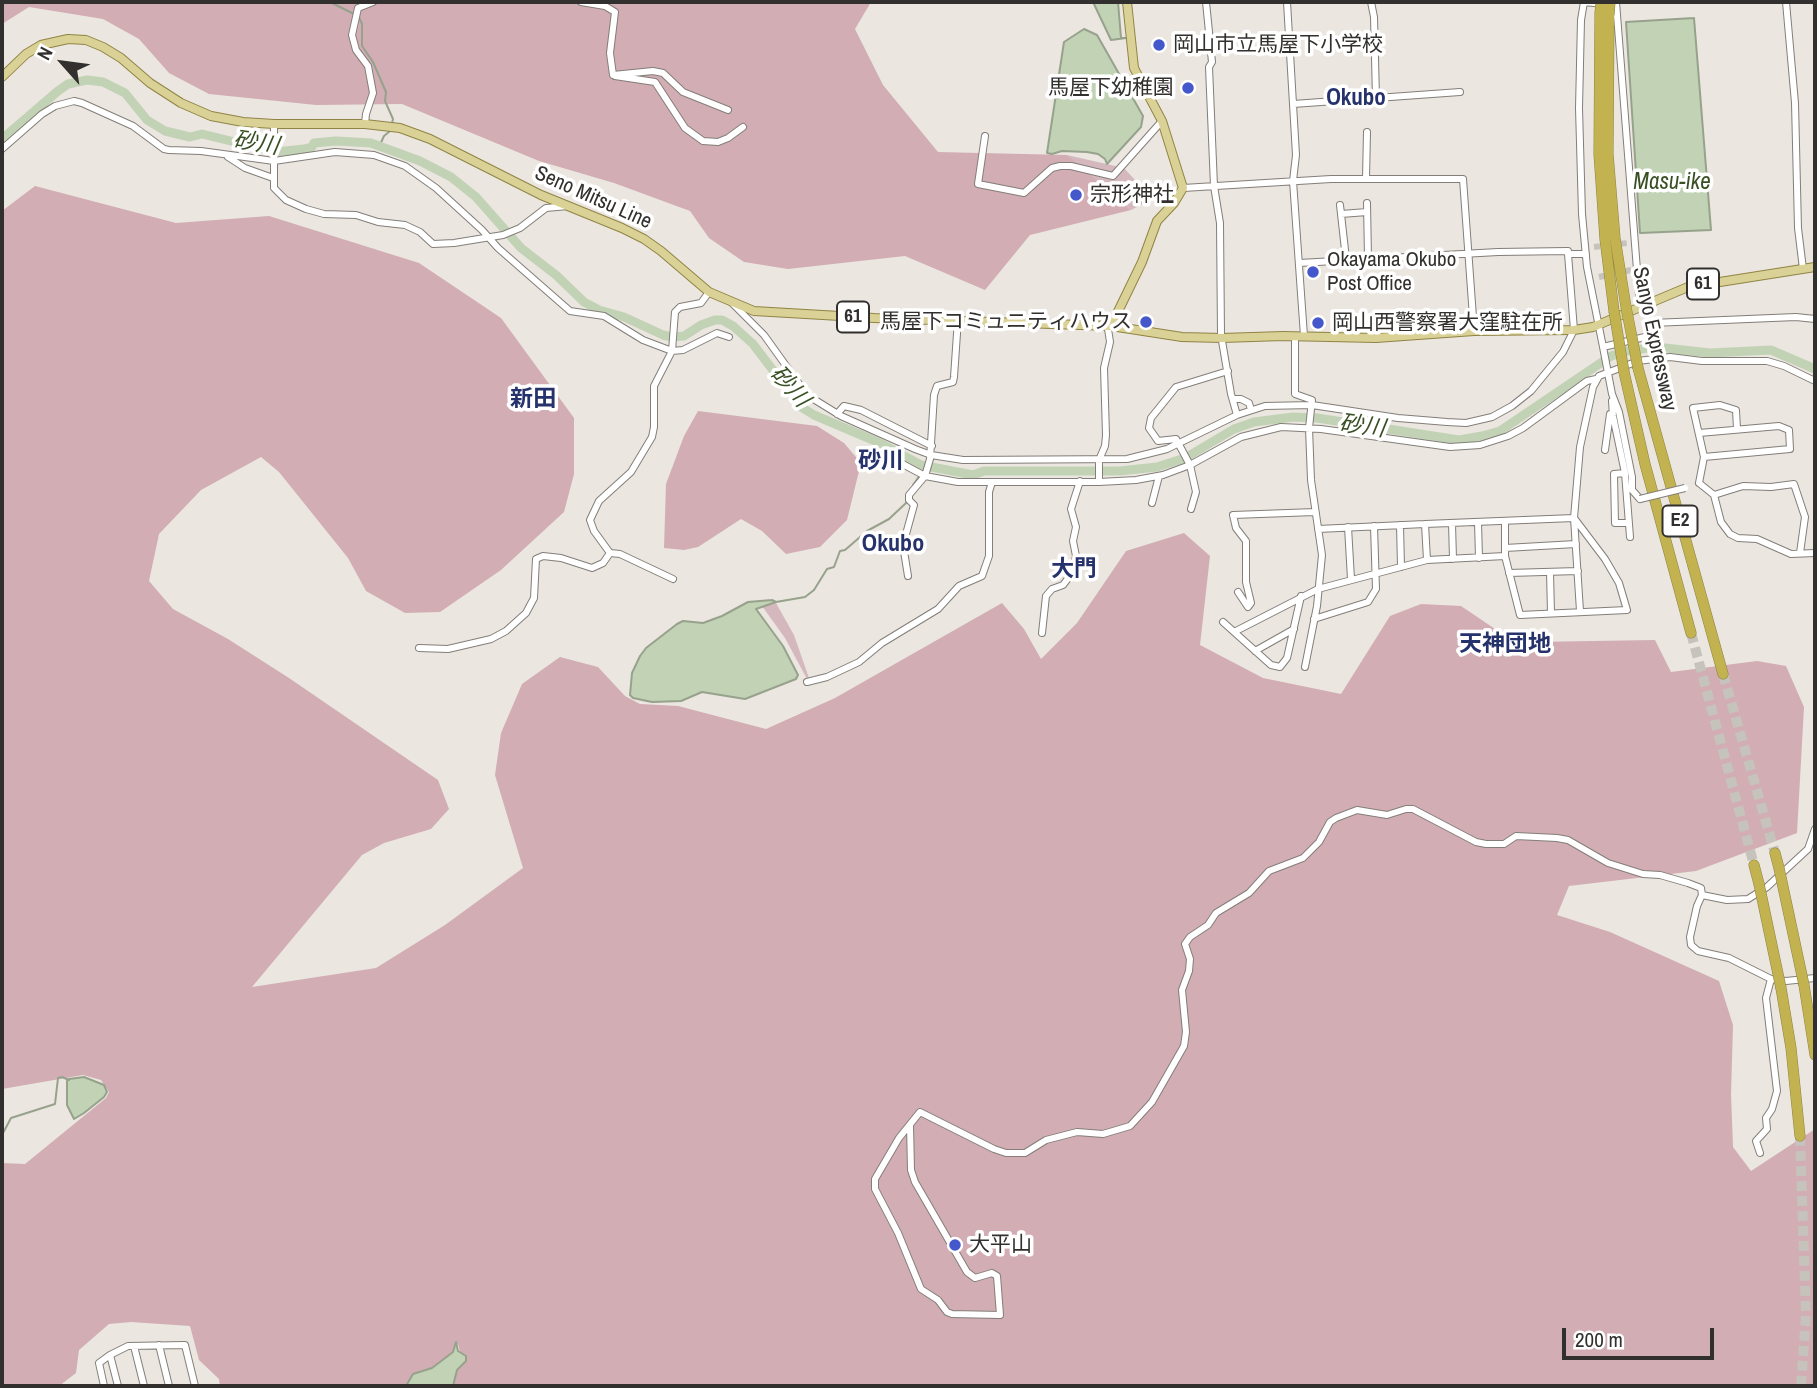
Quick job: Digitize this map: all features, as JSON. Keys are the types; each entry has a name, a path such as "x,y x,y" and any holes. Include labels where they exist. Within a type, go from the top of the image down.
{"highway":[{"name":"Sanyo Expressway","path":"1601,2 1605,14 1608,154 1615,238 1626,307 1638,368 1723,674"},
{"name":"Sanyo Expressway","path":"1614,3 1605,14 1598,100 1605,239 1624,372 1645,464 1691,633"},
{"path":"1775,853 1804,985 1815,1055"},
{"path":"1755,865 1791,1048 1800,1136"}],"main road":[{"path":"1111,326 1142,262 1157,221 1174,203 1183,188 1162,121 1134,68 1127,2"},
{"name":"Seno Mitsu Line","path":"2,77 26,54 41,45 68,39 86,40 121,58 150,83 196,110 225,119 274,124 365,124 400,128 423,136 541,195 644,239 709,292 754,311 1111,326 1182,337 1222,338 1376,338 1474,331 1574,331 1598,325 1695,285 1815,267"}],"street":[{"path":"365,124 373,93 368,66 353,44 355,15 359,6 373,2"},
{"path":"581,2 605,6 615,12 610,53 613,75"},
{"path":"1206,2 1212,62 1209,67 1214,186 1220,223 1219,298 1222,338 1237,415"},
{"path":"1287,2 1296,162 1293,181 1299,263 1300,336 1295,394 1310,398 1309,428 1315,512 1322,555 1305,667"},
{"path":"1371,2 1377,98"},
{"path":"1640,308 1634,269 1636,239 1620,27 1614,3 1584,2 1580,76 1581,188 1586,251 1612,394 1622,425 1632,490 1640,499 1699,483"},
{"path":"1786,2 1795,103 1798,228 1803,269"},
{"path":"613,75 663,72 682,92 728,110"},
{"path":"613,75 640,82 655,82 685,128 703,141 718,142 743,127"},
{"path":"1293,104 1460,92"},
{"path":"2,149 43,114 55,106 74,101 133,127 163,149 274,160 351,152 391,160 405,166 436,188 570,311 604,316 643,340 672,349 683,350 717,333 729,337"},
{"path":"985,136 978,184 1024,192 1052,168 1060,166 1112,176 1162,121"},
{"path":"274,124 273,178 276,192 296,206 306,209 405,225 420,232 433,244 503,235 546,208 568,206"},
{"path":"1366,178 1367,132"},
{"path":"226,155 245,167 273,178"},
{"path":"1183,188 1366,178 1463,179 1474,331"},
{"path":"1367,203 1368,258"},
{"path":"1340,205 1346,259"},
{"path":"1341,214 1367,212"},
{"path":"1628,243 1636,239"},
{"path":"1568,254 1594,247"},
{"path":"730,302 764,335 807,395 837,414 931,457 963,460 1099,462 1143,456 1180,446 1237,415 1280,405 1466,423 1492,417 1513,406 1531,391 1563,352 1574,331 1568,251 1299,263"},
{"path":"1590,279 1598,277"},
{"path":"673,579 621,554 610,553 594,531 590,520 599,501 631,472 652,437 654,386 658,374 670,359 673,322 677,310 701,303 709,292"},
{"path":"1603,348 1649,336 1652,323 1796,317 1815,319"},
{"path":"908,576 902,545 914,505 910,502 909,495 931,457 934,395 937,386 953,382 958,319"},
{"path":"1099,481 1099,462 1106,435 1104,368 1110,342 1108,329 1111,326"},
{"path":"897,461 923,475 958,482 1136,480 1159,476 1189,464 1254,432 1281,427 1309,428 1450,447 1480,445 1523,428 1587,381 1608,371 1657,358 1767,361 1815,381"},
{"path":"1191,509 1196,492 1189,464 1180,446 1174,438 1158,441 1149,428 1154,413 1176,387 1228,371"},
{"path":"1580,611 1574,518 1580,447 1585,416 1596,379"},
{"path":"1605,450 1612,394"},
{"path":"1233,399 1248,403 1251,410"},
{"path":"1699,483 1704,457 1693,408 1720,405 1736,410 1737,429"},
{"path":"837,414 844,406 861,410 932,446"},
{"path":"1612,406 1625,473 1630,537"},
{"path":"1699,433 1779,426 1788,430 1790,449 1704,457"},
{"path":"1625,473 1614,474 1615,523 1628,523"},
{"path":"1152,503 1159,476"},
{"path":"1042,633 1046,596 1052,589 1063,585 1073,572 1076,527 1071,509 1080,481"},
{"path":"807,682 827,677 859,663 882,643 938,609 959,586 982,576 989,556 989,492 992,482"},
{"path":"1699,483 1714,495 1721,522 1730,534 1738,538 1757,539 1791,554 1815,553"},
{"path":"1714,495 1743,486 1794,484 1805,517 1800,553"},
{"path":"1238,592 1248,607 1251,603 1246,582 1246,541 1236,528 1233,516 1315,512"},
{"path":"1318,529 1574,518"},
{"path":"1505,521 1505,556 1520,615 1627,610 1619,583 1574,518"},
{"path":"1478,522 1479,558"},
{"path":"1452,523 1453,559"},
{"path":"1425,524 1427,560"},
{"path":"1400,525 1401,567"},
{"path":"1314,619 1368,602 1376,589 1374,526"},
{"path":"1348,527 1351,579"},
{"path":"1505,548 1576,544"},
{"path":"419,648 448,649 491,639 506,631 526,613 534,598 536,559 543,556 561,558 592,568 603,563 610,553"},
{"path":"1234,632 1301,596 1351,579 1427,560 1505,556"},
{"path":"1509,573 1578,571"},
{"path":"1550,572 1552,613"},
{"path":"1223,622 1274,666 1283,665 1287,659 1301,596"},
{"path":"1255,651 1294,629"},
{"path":"910,1125 911,1170 915,1182 967,1272 975,1278 992,1273 997,1276 1000,1315 952,1314 947,1312 938,1300 920,1289 898,1233 875,1189 876,1179 899,1138 920,1112 994,1149 1016,1154 1032,1150 1046,1140 1066,1134 1082,1131 1103,1134 1130,1126 1152,1102 1184,1046 1186,1032 1182,990 1190,959 1185,944 1208,925 1216,912 1248,893 1269,871 1303,858 1319,842 1330,822 1357,810 1387,815 1406,808 1413,809 1476,842 1486,844 1498,845 1523,835 1568,840 1608,863 1630,871 1660,875 1701,888 1702,895 1697,906 1691,945 1698,951 1729,958 1771,979 1786,981 1815,978"},
{"path":"1702,895 1727,901 1748,899 1768,887 1808,849 1815,829"},
{"path":"1760,1153 1756,1141 1767,1129 1766,1118 1772,1109 1777,1091 1766,998 1771,979"},
{"path":"159,1345 169,1386"},
{"path":"104,1386 99,1363 110,1355 128,1346 185,1345 195,1386"},
{"path":"134,1346 144,1386"},
{"path":"110,1355 118,1386"}],"shaded area":[{"path":"2,2 871,2 855,29 883,85 938,152 1067,155 1131,210 1030,235 985,290 905,256 788,269 744,262 709,238 690,211 614,183 539,161 402,104 316,105 209,94 169,73 139,39 103,19 29,7 2,24"},
{"path":"1067,155 1124,168 1145,191 1143,204 1131,210 1123,203 1109,202"},
{"path":"35,186 176,223 269,216 419,263 501,318 574,418 574,474 564,512 501,570 440,612 405,613 366,591 348,558 279,472 261,457 201,490 159,534 149,581 173,609 228,639 289,678 438,780 449,809 431,829 384,843 362,855 252,987 376,968 445,925 523,868 495,775 501,733 522,684 560,657 598,667 625,696 640,704 678,706 766,729 835,698 1002,603 1024,629 1041,659 1077,623 1126,551 1184,533 1210,556 1200,645 1263,678 1341,694 1390,616 1421,604 1461,606 1504,635 1533,642 1655,640 1671,672 1757,661 1786,666 1804,707 1797,833 1696,871 1569,886 1557,915 1610,932 1719,981 1733,1025 1733,1147 1751,1171 1815,1129 1815,1386 453,1386 457,1371 463,1364 458,1344 453,1352 432,1368 420,1371 406,1386 220,1386 219,1379 199,1360 190,1326 131,1322 109,1324 79,1350 76,1373 59,1386 2,1386 2,1163 25,1164 106,1098 109,1092 101,1080 83,1075 2,1089 2,211"},
{"path":"698,411 817,426 844,443 861,463 847,520 820,547 786,554 762,531 741,519 698,547 684,550 664,548 666,484 684,436"},
{"path":"776,603 794,635 809,678 807,679 785,638 762,606"}],"water":[{"path":"1093,2 1118,2 1121,38 1126,38 1111,40"},
{"name":"Masu-ike","path":"1694,18 1711,230 1640,233 1626,22"},
{"path":"1084,29 1097,35 1143,116 1141,127 1107,164 1098,154 1062,151 1047,153 1064,42"},
{"path":"748,602 776,602 756,609 783,646 798,675 796,679 745,699 702,692 681,701 652,702 630,695 632,673 640,656 646,648 677,624 683,621 703,623"},
{"path":"84,1077 104,1085 107,1092 74,1119 67,1105 67,1081"},
{"path":"456,1342 458,1351 466,1356 466,1361 457,1370 453,1386 406,1386 413,1374 432,1368 453,1352"}],"waterway":[{"path":"330,2 354,14"},
{"path":"359,17 362,24 362,46 373,62 386,92 385,101 393,119 392,123"},
{"name":"砂川","path":"2,139 68,84 87,80 103,82 125,93 147,120 165,131 190,137 202,134 276,152 304,149 312,147 314,143 371,143 420,161 451,177 476,197 521,248 556,275 584,302 672,337 684,336 701,325 722,320 753,344 801,407 921,465 973,475 984,471 1120,471 1157,467 1185,458 1234,429 1254,422 1293,417 1317,418 1459,440 1482,436 1500,431 1611,356 1656,347 1710,353 1771,350 1815,369"},
{"path":"379,147 384,136 390,131"},
{"path":"913,485 920,475"},
{"path":"776,602 805,597 814,590 827,569 834,567 840,551 889,519 907,499"},
{"path":"2,1135 11,1118 55,1104 58,1078 69,1080"}],"tunnel":[{"path":"1594,247 1628,243"},
{"path":"1599,277 1631,270"},
{"path":"1691,633 1754,865"},
{"path":"1723,674 1775,853"},
{"path":"1800,1136 1806,1315 1801,1386"}],"place":[{"name":"岡山市立馬屋下小学校","path":"1159,45"},
{"name":"馬屋下幼稚園","path":"1188,88"},
{"name":"宗形神社","path":"1076,195"},
{"name":"Okayama Okubo Post Office","path":"1313,272"},
{"name":"馬屋下コミュニティハウス","path":"1146,322"},
{"name":"岡山西警察署大窪駐在所","path":"1318,323"},
{"name":"大平山","path":"955,1245"}],"district":[{"name":"Okubo","path":"1356,99"},
{"name":"新田","path":"533,400"},
{"name":"砂川","path":"881,462"},
{"name":"Okubo","path":"893,545"},
{"name":"大門","path":"1074,570"},
{"name":"天神団地","path":"1505,645"}]}
